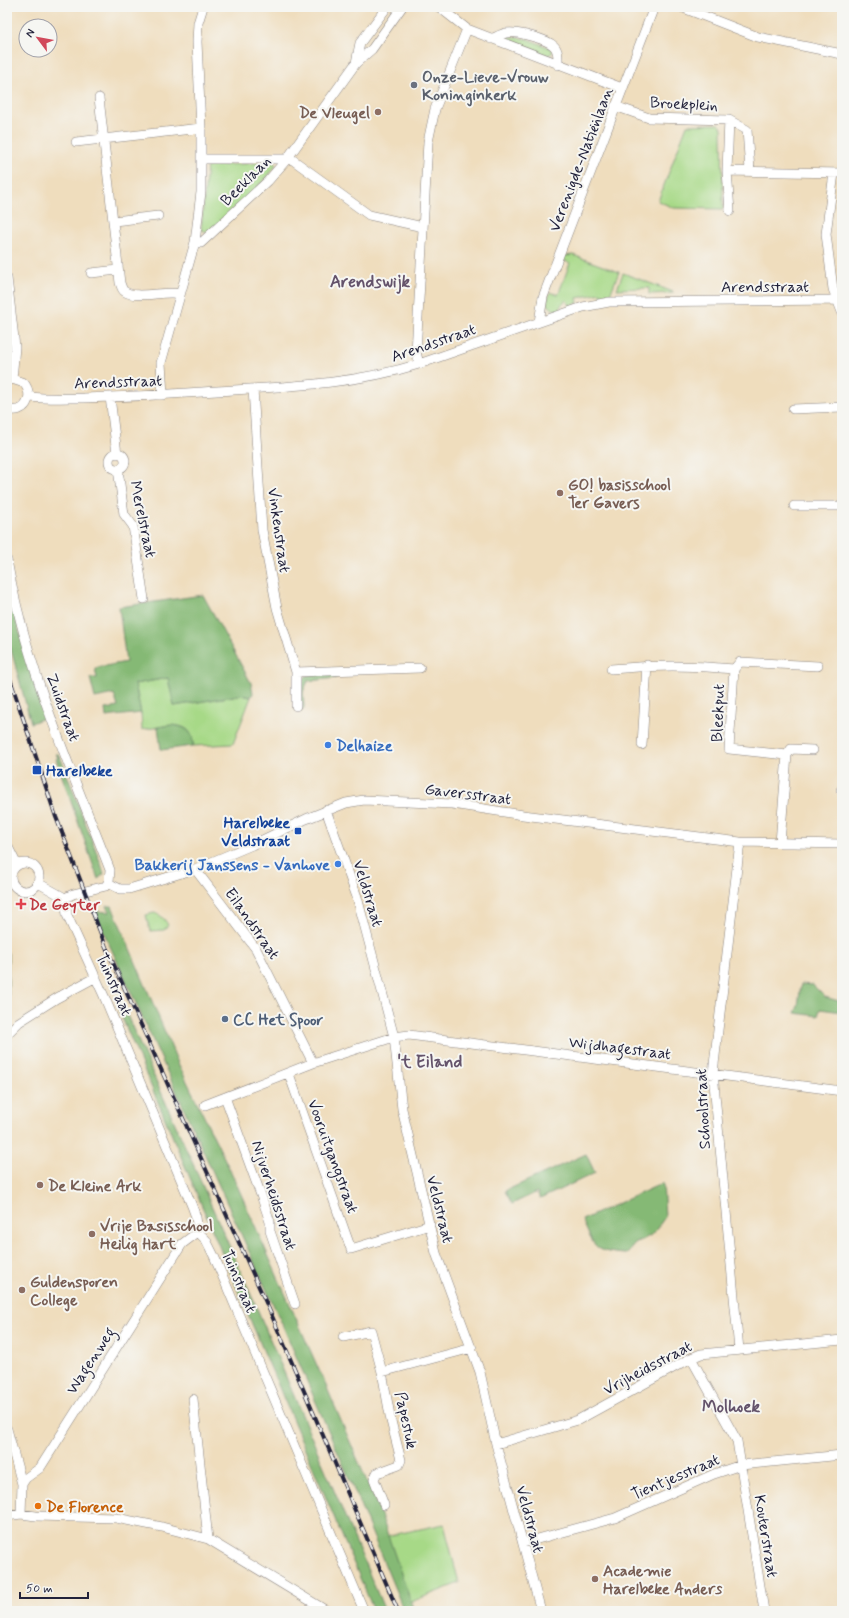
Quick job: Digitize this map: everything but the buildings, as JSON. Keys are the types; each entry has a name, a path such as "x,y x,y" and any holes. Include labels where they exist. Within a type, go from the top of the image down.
{"street":[{"name":"Beeklaan","path":"163,395 161,363 195,242 201,192 198,23 204,7"},
{"path":"356,63 360,43 387,7"},
{"path":"402,7 372,49 356,63 287,159 293,160 369,215 423,227"},
{"path":"439,7 467,29 558,65 622,88"},
{"name":"Verenigde-Natiënlaan","path":"539,322 543,297 654,7"},
{"path":"681,7 758,36 842,54"},
{"path":"418,364 416,352 428,142 435,109 467,29"},
{"path":"491,39 506,33 532,36 547,42 554,47 558,52 558,65"},
{"path":"99,98 120,283 124,291 134,295 171,292 180,294"},
{"name":"Broekplein","path":"615,106 649,118 729,120 747,130 750,170"},
{"name":"Broekplein","path":"729,120 728,171 730,211"},
{"path":"76,142 201,128"},
{"name":"Beeklaan","path":"201,159 287,159"},
{"name":"Beeklaan","path":"195,242 201,243 268,181 287,159"},
{"path":"728,171 750,170 838,173 826,234 833,288 840,300 842,312"},
{"path":"114,221 158,216"},
{"path":"91,273 118,270"},
{"path":"7,278 15,347 10,380 24,383 30,392 28,402 21,409 12,411 7,410"},
{"name":"Arendsstraat","path":"30,397 110,397 163,395 253,389 365,378 391,373 583,307 610,302 840,300"},
{"name":"Vinkenstraat","path":"253,389 262,530 277,608 296,672 296,706"},
{"name":"Merelstraat","path":"110,397 117,454 123,456 125,460 124,465 118,469 124,514 133,526 144,599"},
{"path":"793,409 842,408"},
{"path":"794,506 842,506"},
{"name":"Zuidstraat","path":"7,560 21,621 38,680 59,739 110,870 108,883"},
{"name":"Bleekput","path":"813,750 791,749 786,755 729,749 734,669 740,662 818,666"},
{"name":"Bleekput","path":"612,669 647,666 691,665 734,669"},
{"path":"642,745 647,666"},
{"path":"296,672 420,668"},
{"path":"780,843 786,755"},
{"name":"Gaversstraat","path":"108,883 120,889 129,889 195,869 252,845 326,810 364,800 452,804 554,819 740,842 842,844"},
{"name":"Veldstraat","path":"326,810 357,898 394,1037 402,1109 436,1253 480,1372 496,1444 541,1611"},
{"name":"Schoolstraat","path":"738,1350 713,1074 740,842"},
{"path":"7,845 17,865"},
{"path":"28,862 35,866 39,874 38,883 34,889 25,891 17,889 10,883 11,874 17,865 28,862"},
{"name":"Eilandstraat","path":"195,869 256,949 313,1063"},
{"path":"38,883 65,898 73,894 104,888 108,883"},
{"name":"Tuinstraat","path":"65,898 67,915 96,977 192,1206 196,1217 198,1232 206,1240 214,1256 364,1611"},
{"path":"7,1034 19,1022 96,977"},
{"name":"Wijdhagestraat","path":"394,1037 409,1035 842,1091"},
{"path":"205,1104 289,1074 313,1063 394,1037"},
{"name":"Vooruitgangstraat","path":"289,1074 351,1249 430,1226"},
{"name":"Nijverheidsstraat","path":"225,1097 262,1198 270,1222 270,1231 295,1304"},
{"name":"Wagenweg","path":"22,1484 26,1478 40,1468 182,1244 198,1232"},
{"name":"Papestuk","path":"343,1337 371,1332 382,1372 391,1420 401,1460 399,1465 377,1473 374,1479 384,1505"},
{"name":"Vrijheidsstraat","path":"496,1444 578,1420 691,1358 701,1354 842,1340"},
{"name":"Papestuk","path":"382,1372 472,1348"},
{"name":"Kouterstraat","path":"691,1358 737,1441 764,1611"},
{"path":"193,1400 208,1539"},
{"path":"7,1429 22,1484 21,1514"},
{"name":"Tientjesstraat","path":"523,1543 615,1518 714,1474 741,1465 842,1455"},
{"path":"7,1516 21,1514 36,1516 116,1518 162,1527 208,1539 327,1611"}],"green space":[{"path":"506,36 527,39 551,48 553,52 548,56 505,40"},
{"path":"719,124 722,128 723,209 674,208 658,201 687,125"},
{"path":"274,162 276,166 266,179 208,232 201,230 207,166"},
{"path":"573,255 619,272 609,297 602,298 601,293 577,298 578,303 569,306 570,305 566,300 561,305 560,310 554,310 548,305 547,301 550,292 558,295 570,263 562,260 564,256"},
{"path":"623,273 673,293 649,294 649,288 617,289"},
{"path":"7,588 44,718 31,723 7,635"},
{"path":"203,595 251,683 253,693 251,697 240,695 174,706 168,678 135,684 141,713 106,717 105,709 118,707 114,694 95,698 90,678 97,678 95,668 126,662 119,607"},
{"path":"339,672 336,678 308,681 303,692 304,708 300,711 300,688 301,681 304,677 309,675"},
{"path":"168,678 174,706 240,695 251,697 233,744 193,746 192,737 188,730 182,727 167,726 142,730 141,713 135,684"},
{"path":"171,725 188,730 192,737 193,746 161,750 158,727"},
{"path":"56,754 59,754 101,864 104,874 98,879 56,759 58,758"},
{"path":"107,906 112,906 178,1063 232,1174 327,1388 380,1512 414,1611 404,1611 352,1485 282,1324 94,911 109,912"},
{"path":"154,913 162,917 168,925 164,930 150,931 146,915"},
{"path":"7,953 9,1022 7,1024"},
{"path":"801,984 813,985 825,997 842,1002 842,1012 820,1009 818,1016 795,1013 798,1006"},
{"path":"122,1004 256,1306 385,1611 374,1611 117,1006"},
{"path":"586,1154 595,1173 540,1199 537,1192 512,1204 505,1191"},
{"path":"663,1183 665,1217 653,1234 635,1244 626,1254 607,1252 596,1246 582,1220"},
{"path":"444,1524 459,1583 411,1602 387,1536"}],"railway":[{"path":"7,670 56,817 106,947 272,1316 398,1611"}],"place":[{"name":"Onze-Lieve-Vrouw Koninginkerk","path":"414,85"},
{"name":"De Vleugel","path":"378,112"},
{"name":"GO! basisschool Ter Gavers","path":"560,493"},
{"name":"Delhaize","path":"328,745"},
{"name":"Harelbeke","path":"37,770"},
{"name":"Harelbeke Veldstraat","path":"298,831"},
{"name":"Bakkerij Janssens - Vanhove","path":"338,864"},
{"name":"De Geyter","path":"21,904"},
{"name":"CC Het Spoor","path":"225,1019"},
{"name":"De Kleine Ark","path":"40,1185"},
{"name":"Vrije Basisschool Heilig Hart","path":"92,1234"},
{"name":"Guldensporen College","path":"22,1290"},
{"name":"De Florence","path":"38,1506"},
{"name":"Academie Harelbeke Anders","path":"595,1579"}],"district":[{"name":"Arendswijk","path":"370,281"},
{"name":"'t Eiland","path":"430,1061"},
{"name":"Molhoek","path":"731,1406"}]}
